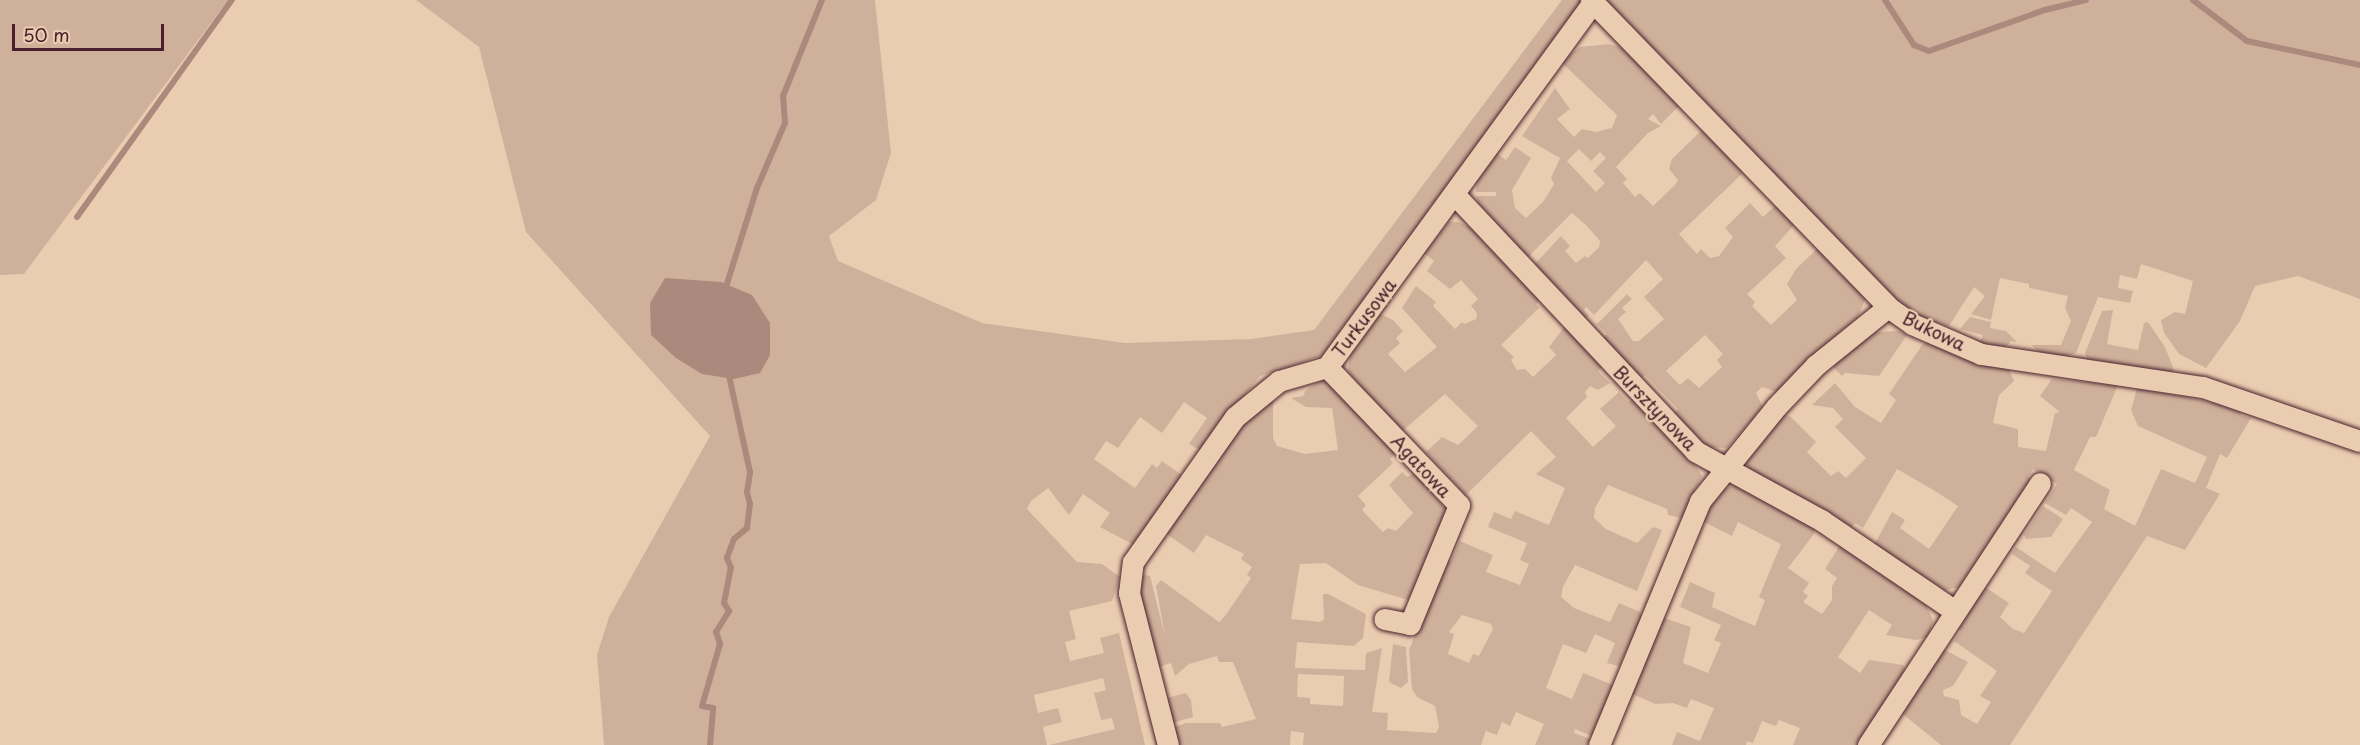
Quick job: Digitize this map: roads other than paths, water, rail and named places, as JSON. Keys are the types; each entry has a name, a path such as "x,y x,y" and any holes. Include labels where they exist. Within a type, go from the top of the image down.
{"street":[{"name":"Turkusowa","path":"1168,745 1128,593 1134,562 1235,417 1279,381 1327,367 1455,195 1592,1"},
{"name":"Bukowa","path":"1592,1 1888,307 1912,324 1981,354 2203,387 2360,441"},
{"name":"Bursztynowa","path":"1455,195 1695,451 1821,520 1955,611"},
{"path":"1599,745 1700,501 1756,427 1816,365 1888,307"},
{"name":"Agatowa","path":"1327,367 1459,506 1410,624 1384,619"},
{"path":"1868,745 2040,483"}],"waterway":[{"path":"77,217 232,0"},
{"path":"725,290 757,188 785,123 783,96 822,0"},
{"path":"1885,0 1914,45 1929,51 2045,10 2086,0"},
{"path":"2193,0 2247,41 2360,65"},
{"path":"710,745 713,708 702,706 720,644 716,632 729,611 724,603 731,568 727,558 734,539 747,528 750,504 747,492 750,472 728,371"}]}
